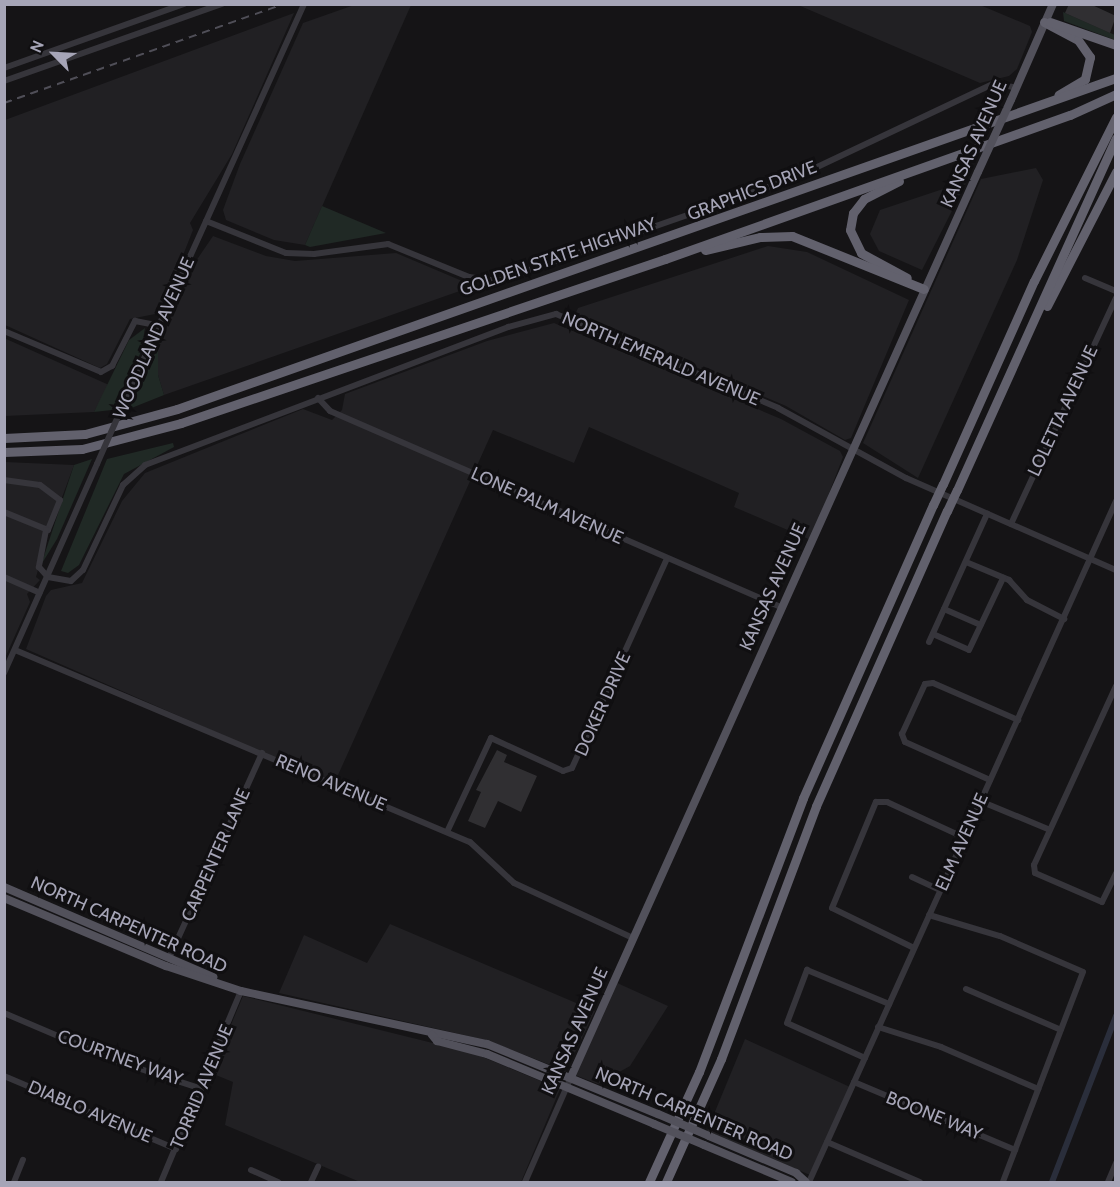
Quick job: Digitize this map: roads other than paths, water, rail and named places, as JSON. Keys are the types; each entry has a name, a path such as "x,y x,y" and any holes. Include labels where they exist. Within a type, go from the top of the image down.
{"highway":[{"path":"1044,22 1116,45"},
{"path":"1009,119 1078,84 1089,70 1090,57 1084,46 1044,22"},
{"name":"GOLDEN STATE HIGHWAY","path":"4,438 85,434 122,427 1009,119 1116,78"},
{"name":"GOLDEN STATE HIGHWAY","path":"4,452 121,442 665,259 935,163 1116,94"},
{"path":"649,1182 699,1072 807,788 933,505 1097,152 1116,117"},
{"path":"666,1182 721,1059 816,806 1116,138"},
{"path":"924,289 861,253 851,237 850,222 864,199 935,163"},
{"path":"990,418 1116,172"},
{"path":"665,259 781,234 802,238 924,289"}],"main road":[{"name":"KANSAS AVENUE","path":"570,1077 1053,4"},
{"name":"NORTH CARPENTER ROAD","path":"4,886 170,956 241,991"},
{"name":"NORTH CARPENTER ROAD","path":"4,898 106,941 241,991 432,1035 487,1044 796,1173 808,1182"},
{"path":"25,907 42,907 71,920 77,917"},
{"path":"106,941 122,942 162,960 170,956"},
{"name":"NORTH CARPENTER ROAD","path":"432,1035 437,1041 487,1054 792,1182"}],"street":[{"path":"5,66 184,4"},
{"path":"4,81 222,4"},
{"name":"WOODLAND AVENUE","path":"4,673 303,4"},
{"name":"GRAPHICS DRIVE","path":"206,221 286,253 314,254 388,244 469,277 498,281 796,177 995,83 1016,88"},
{"path":"1085,278 1116,291"},
{"name":"LOLETTA AVENUE","path":"1011,524 1116,298"},
{"name":"NORTH EMERALD AVENUE","path":"48,577 67,582 79,575 118,492 145,465 530,319 556,314 756,398 852,447 906,478 1116,570"},
{"path":"4,331 101,372 111,366 135,321 160,326"},
{"name":"LONE PALM AVENUE","path":"318,398 330,411 781,607"},
{"path":"4,480 29,482 57,494 60,500 46,530 38,562 48,577"},
{"name":"ELM AVENUE","path":"808,1182 1116,501"},
{"path":"4,512 46,530"},
{"path":"929,642 987,514"},
{"name":"DOKER DRIVE","path":"447,832 491,738 563,771 572,768 667,559"},
{"path":"966,562 1003,578 1029,602 1064,619"},
{"path":"4,577 40,592"},
{"path":"933,634 969,650 1003,578"},
{"path":"944,609 981,625"},
{"name":"RENO AVENUE","path":"15,650 447,832 482,849 514,883 633,938"},
{"path":"990,780 905,742 902,734 925,684 933,683 1018,720"},
{"path":"1116,686 1048,829 1035,873 1102,902 1116,873"},
{"name":"CARPENTER LANE","path":"170,956 262,753"},
{"path":"980,801 1048,829"},
{"path":"914,948 832,908 876,802 887,802 963,837"},
{"path":"912,878 940,890"},
{"path":"929,915 1000,936 1083,972 1003,1182"},
{"path":"865,1058 787,1023 807,969 889,1004"},
{"path":"966,989 1061,1030"},
{"name":"TORRID AVENUE","path":"161,1182 202,1089 241,991"},
{"name":"COURTNEY WAY","path":"4,1013 119,1062 202,1089"},
{"path":"878,1028 941,1047 1038,1089"},
{"name":"DIABLO AVENUE","path":"4,1076 176,1149"},
{"name":"KANSAS AVENUE","path":"525,1182 570,1077"},
{"name":"BOONE WAY","path":"854,1082 1015,1150"},
{"path":"827,1142 920,1182"},
{"path":"14,1182 24,1160"},
{"path":"1108,1182 1115,1165"},
{"path":"311,1182 318,1167"},
{"path":"251,1170 278,1182"}],"waterway":[{"path":"1052,1182 1116,1016"}],"railway":[{"path":"4,103 284,4"}]}
